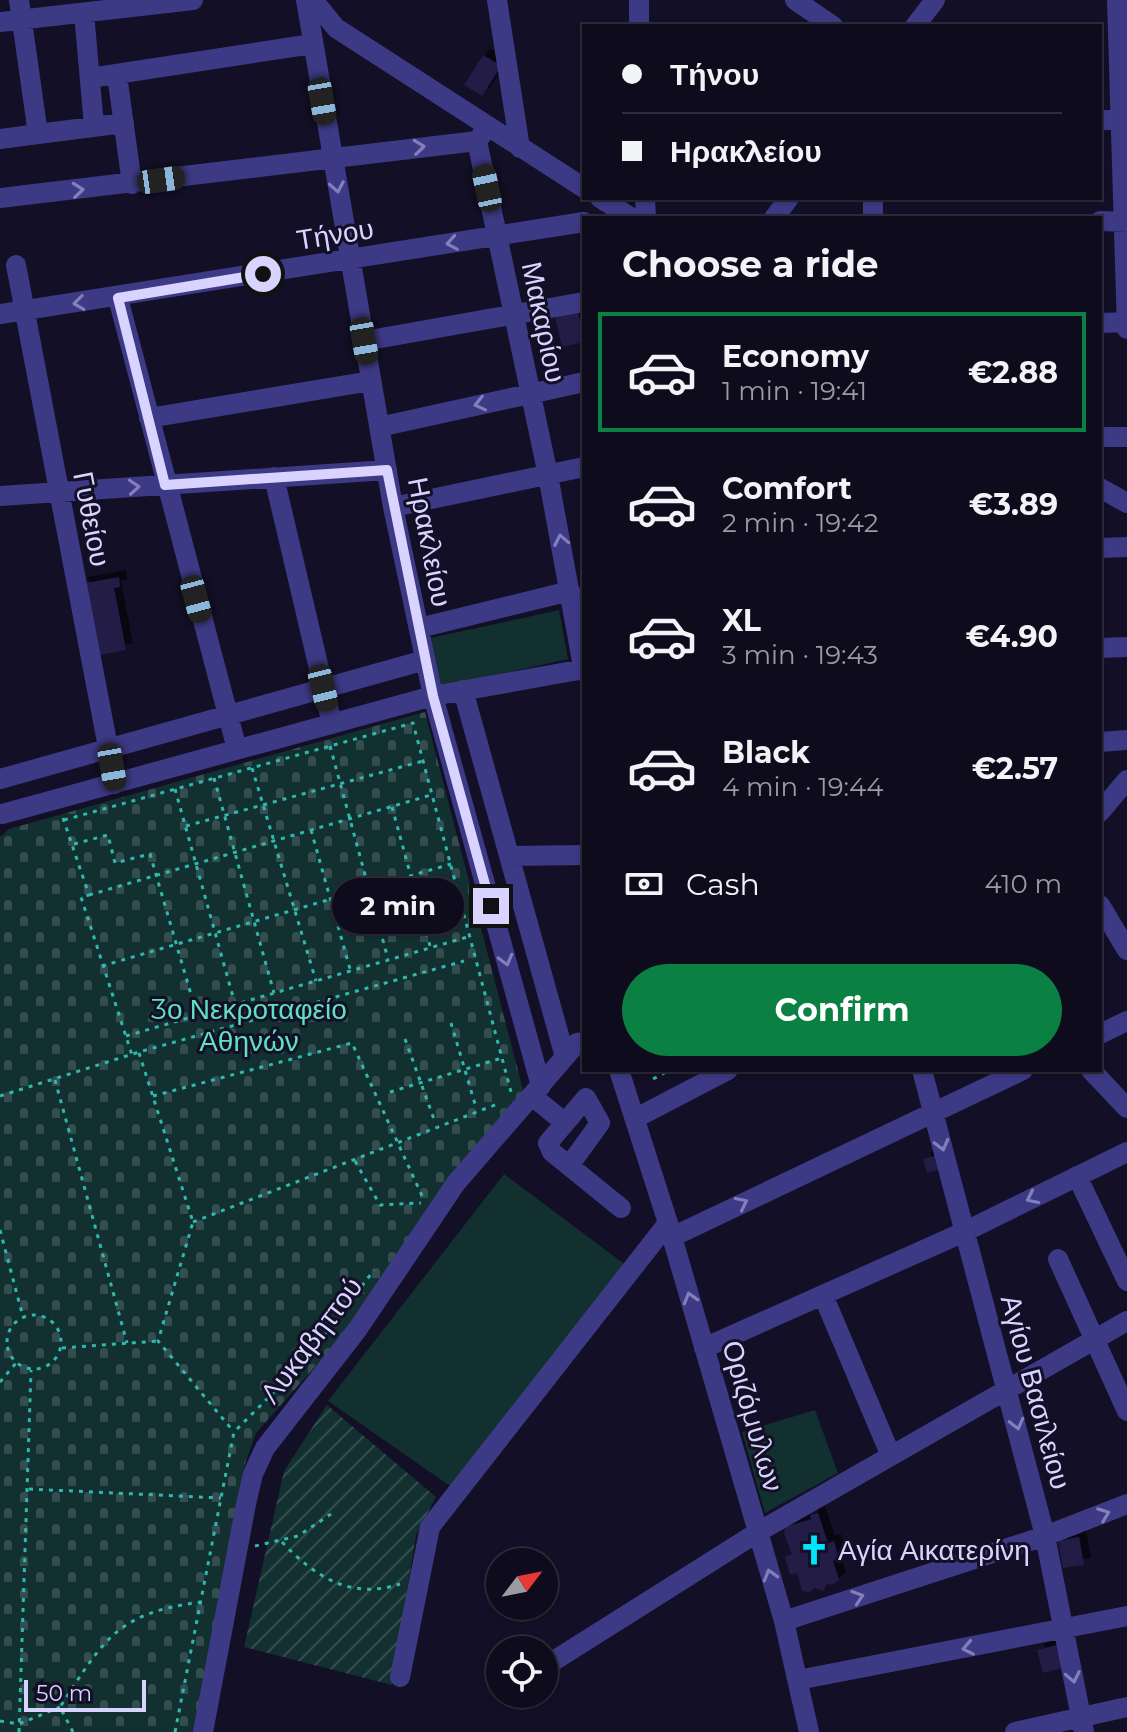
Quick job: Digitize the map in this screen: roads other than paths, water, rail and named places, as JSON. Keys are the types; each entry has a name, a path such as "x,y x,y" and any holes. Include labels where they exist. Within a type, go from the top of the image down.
{"street":[{"path":"0,22 20,10 84,13 117,5 193,0"},
{"name":"Ηρακλείου","path":"306,0 393,507 433,696 529,1093"},
{"path":"313,0 336,28 482,134 520,148 582,187"},
{"path":"497,0 520,148"},
{"path":"639,0 639,24"},
{"path":"795,0 830,24"},
{"path":"917,24 935,0"},
{"path":"1117,0 1123,68 1121,120 1127,329"},
{"path":"20,10 38,134"},
{"path":"84,13 94,126"},
{"path":"90,78 312,44"},
{"path":"117,75 132,184"},
{"path":"1102,120 1121,120"},
{"path":"0,139 124,123"},
{"path":"0,198 132,184 482,134"},
{"name":"Μακαρίου","path":"482,134 497,235 548,475 582,659"},
{"path":"603,200 627,216"},
{"path":"629,216 643,200"},
{"path":"1102,221 1125,221"},
{"name":"Τήνου","path":"0,314 118,298 582,222"},
{"name":"Γυθείου","path":"16,265 115,784"},
{"path":"118,298 237,749"},
{"path":"364,341 582,302"},
{"path":"1102,323 1127,323"},
{"path":"149,418 371,381"},
{"path":"379,427 582,382"},
{"path":"1102,437 1127,437"},
{"path":"393,507 582,467"},
{"path":"0,496 387,470"},
{"path":"274,477 332,724"},
{"path":"1102,489 1127,503"},
{"path":"1102,548 1127,547"},
{"path":"419,628 570,591"},
{"path":"1102,648 1127,647"},
{"path":"0,779 109,751 227,713 425,660"},
{"path":"1,809 115,784 433,696 582,670"},
{"path":"463,690 565,1057"},
{"path":"1102,742 1127,740"},
{"path":"1102,810 1127,780"},
{"path":"509,856 582,855"},
{"path":"1102,908 1127,950"},
{"path":"1102,1033 1127,1021"},
{"name":"Λυκαβηττού","path":"203,1732 236,1548 253,1474 265,1448 357,1330 456,1183 529,1093 577,1043 582,1042"},
{"path":"620,1072 634,1111"},
{"path":"600,1117 634,1111 723,1072"},
{"name":"Αγίου Βασιλείου","path":"923,1072 1045,1536 1082,1725"},
{"path":"400,1677 430,1527 670,1230 1018,1072"},
{"path":"1093,1072 1127,1108"},
{"path":"529,1093 564,1122"},
{"path":"569,1166 598,1129 600,1117 586,1098 548,1143 552,1152 569,1166 621,1208"},
{"name":"Οριζόμυλων","path":"634,1111 784,1621 809,1732"},
{"path":"704,1348 964,1232 1127,1152"},
{"path":"1077,1176 1127,1281"},
{"path":"1058,1259 1093,1342 1127,1411"},
{"path":"823,1295 891,1456"},
{"path":"558,1658 758,1532 1127,1321"},
{"path":"784,1621 1045,1536 1127,1504"},
{"path":"798,1680 1127,1616"},
{"path":"1015,1732 1082,1725 1127,1707"}],"place":[{"name":"Αγία Αικατερίνη","path":"814,1550"}],"park label":[{"name":"3ο Νεκροταφείο Αθηνών","path":"249,1025"}]}
